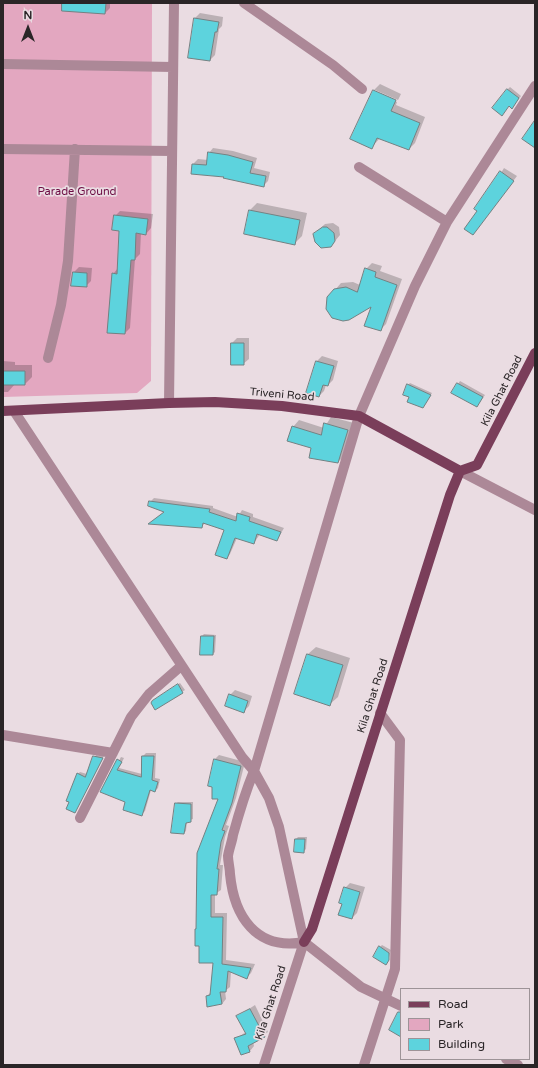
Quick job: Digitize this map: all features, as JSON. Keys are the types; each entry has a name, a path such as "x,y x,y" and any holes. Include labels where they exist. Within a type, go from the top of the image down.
{"main road":[{"name":"Kila Ghat Road","path":"304,942 312,929 450,495 460,471 477,465 535,353"},
{"name":"Triveni Road","path":"3,411 215,402 282,406 359,416 460,471"}],"street":[{"path":"169,403 174,3"},
{"path":"244,3 333,65 362,89"},
{"path":"3,64 173,67"},
{"path":"304,942 294,944 270,940 254,932 237,908 231,886 228,856 241,804 254,771 359,416 415,286 447,222 535,86"},
{"path":"3,149 172,150"},
{"path":"48,358 61,305 68,261 75,149"},
{"path":"359,167 447,222"},
{"path":"14,411 242,757 254,771 269,798 279,827 304,942 361,987 400,1005"},
{"name":"Triveni Road","path":"460,471 535,510"},
{"path":"80,818 131,717 149,694 182,666"},
{"path":"364,1065 394,969 400,740 380,713"},
{"path":"3,735 113,752"},
{"name":"Kila Ghat Road","path":"264,1065 304,942"},
{"path":"508,1060 518,1065"}],"green space":[{"name":"Parade Ground","path":"3,3 152,3 151,381 137,393 3,397"}],"building":[{"path":"62,3 106,3 105,14 62,11"},
{"path":"194,18 219,22 217,32 215,32 210,61 188,58"},
{"path":"507,89 519,98 512,109 509,106 502,116 492,108"},
{"path":"373,90 396,100 391,111 420,123 409,150 377,138 372,149 350,139"},
{"path":"535,120 535,148 522,139"},
{"path":"208,152 228,155 253,162 250,173 266,176 264,187 223,178 224,177 191,174 192,164 206,165"},
{"path":"500,171 514,181 473,235 464,229 477,211 474,209"},
{"path":"249,210 300,220 295,245 244,234"},
{"path":"114,215 148,219 146,235 136,233 135,260 131,260 125,334 107,333 112,273 117,274 119,231 112,230"},
{"path":"323,227 327,227 334,233 335,241 331,247 321,248 315,242 313,234"},
{"path":"365,268 376,272 375,277 397,285 381,331 364,326 371,307 349,320 343,321 332,318 326,309 327,297 334,289 346,287 357,292"},
{"path":"73,272 87,273 87,287 71,286"},
{"path":"231,343 244,343 244,365 231,365"},
{"path":"316,361 334,366 328,386 323,385 319,397 306,393"},
{"path":"3,371 25,371 25,385 3,385"},
{"path":"457,383 483,397 477,407 451,393"},
{"path":"407,384 431,395 423,408 407,402 409,397 403,395"},
{"path":"324,423 348,430 338,463 309,458 311,448 287,441 292,426 321,435"},
{"path":"149,501 210,509 209,512 236,521 237,513 250,517 249,521 281,532 277,541 257,534 254,544 235,538 227,559 215,555 224,530 203,523 202,528 148,524 164,512 148,506"},
{"path":"201,636 214,636 213,655 200,655"},
{"path":"307,654 343,665 330,706 294,694"},
{"path":"178,684 183,693 155,710 151,703 152,701"},
{"path":"229,694 248,701 244,713 225,706"},
{"path":"93,756 103,758 75,813 66,809 69,802 66,801 77,773 85,777"},
{"path":"142,756 154,756 152,780 158,782 155,792 150,790 142,816 123,810 125,802 100,792 117,759 122,762 117,770 141,777"},
{"path":"214,759 241,766 232,803 222,830 225,831 221,842 217,869 219,869 217,895 211,895 211,917 223,917 222,964 251,968 247,979 228,971 226,992 220,992 222,1004 207,1007 206,996 210,995 213,963 199,963 199,946 195,946 197,853 218,799 212,799 212,787 208,786"},
{"path":"175,803 191,804 191,822 186,823 184,834 171,833"},
{"path":"295,839 305,839 304,853 294,852"},
{"path":"344,887 360,892 352,919 338,915 342,904 339,903"},
{"path":"379,946 389,953 389,960 386,965 373,957"},
{"path":"250,1009 265,1037 248,1046 250,1052 241,1055 234,1038 246,1034 236,1016"},
{"path":"398,1012 400,1012 400,1036 389,1030"}]}
